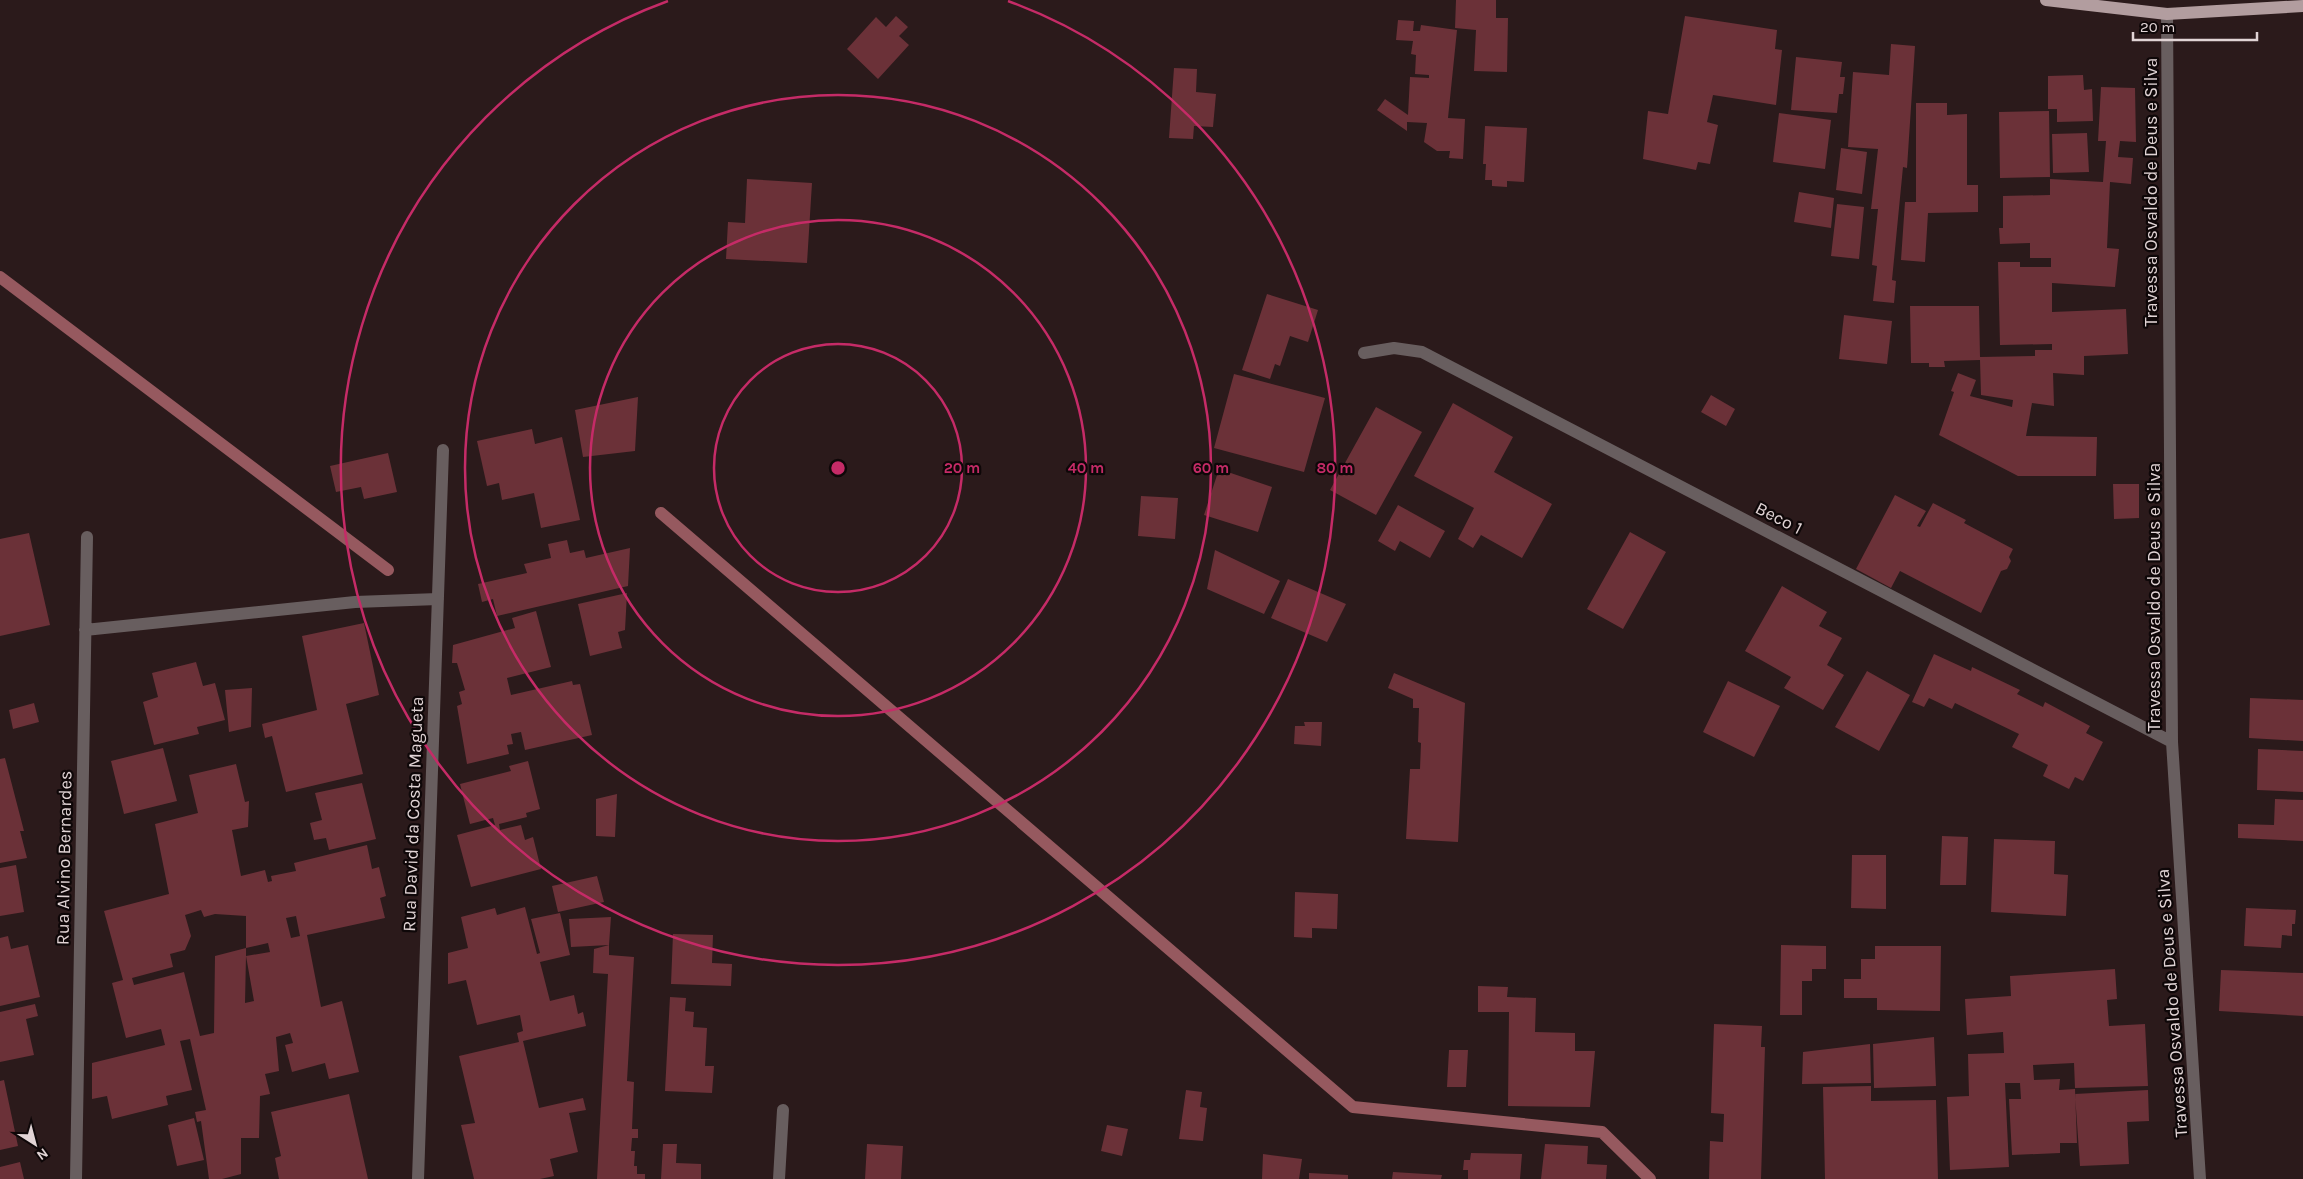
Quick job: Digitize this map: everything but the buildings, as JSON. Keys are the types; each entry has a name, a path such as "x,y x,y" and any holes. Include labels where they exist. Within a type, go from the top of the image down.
{"main road":[{"path":"2046,0 2167,14 2303,6"}],"street":[{"name":"Travessa Osvaldo de Deus e Silva","path":"2167,14 2172,742 2200,1179"},
{"name":"Beco 1","path":"1364,353 1394,348 1422,352 2172,742"},
{"name":"Rua David da Costa Magueta","path":"418,1179 443,450"},
{"name":"Rua Alvino Bernardes","path":"76,1179 87,537"},
{"path":"85,630 355,602 438,599"},
{"path":"779,1179 783,1110"}],"waterway":[{"path":"0,277 388,570"},
{"path":"661,513 1353,1107 1602,1132 1650,1179"}]}
